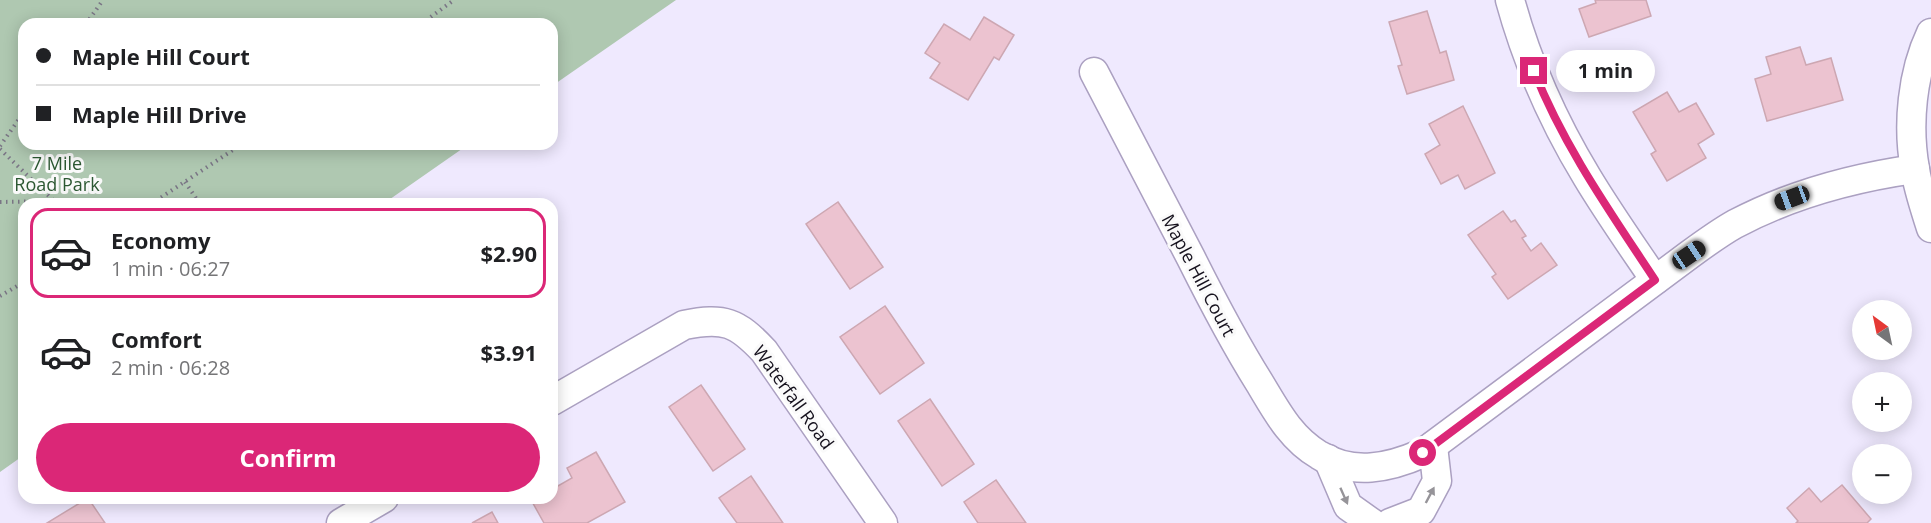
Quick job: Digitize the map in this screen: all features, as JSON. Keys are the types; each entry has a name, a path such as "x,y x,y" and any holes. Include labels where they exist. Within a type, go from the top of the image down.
{"street":[{"path":"1510,0 1521,40 1562,132 1587,177 1655,280"},
{"path":"1931,33 1922,52 1911,125 1915,169 1931,228"},
{"name":"Maple Hill Court","path":"1094,72 1231,337 1288,429 1320,456 1338,464 1356,467 1379,468 1396,465 1423,453 1655,280 1733,225 1775,204 1843,181 1915,169"},
{"name":"Waterfall Road","path":"558,398 684,325 706,321 722,322 737,327 764,351 882,523"},
{"path":"1390,523 1421,511 1437,481 1433,446"},
{"path":"1328,459 1348,507 1372,523"},
{"path":"340,523 373,504"}],"path":[{"path":"90,18 103,0"},
{"path":"429,18 454,0"},
{"path":"18,121 0,148 51,198"},
{"path":"160,198 233,150"},
{"path":"185,182 196,198"},
{"path":"0,202 18,202"},
{"path":"0,296 18,286"}],"green space":[{"name":"7 Mile Road Park","path":"0,0 676,0 558,82 558,18 18,18 18,150 460,150 392,198 18,198 18,459 0,472"}],"building":[{"path":"1595,0 1646,0 1651,16 1589,37 1579,9 1596,3"},
{"path":"1427,11 1440,53 1446,51 1454,80 1407,94 1398,66 1402,65 1389,22"},
{"path":"984,17 1014,35 999,60 994,57 968,100 930,78 940,63 925,53 944,24 970,40"},
{"path":"1800,47 1806,65 1831,58 1843,100 1767,121 1755,79 1771,74 1766,57"},
{"path":"1667,92 1679,112 1696,103 1714,134 1698,144 1706,158 1667,181 1651,154 1656,151 1633,112"},
{"path":"1463,106 1495,173 1465,189 1458,175 1441,184 1425,154 1440,145 1429,124"},
{"path":"838,202 883,267 850,289 806,224"},
{"path":"1503,211 1511,222 1515,220 1526,236 1522,238 1531,251 1541,243 1557,265 1508,299 1492,277 1496,274 1468,235"},
{"path":"885,306 924,363 880,394 840,337"},
{"path":"701,385 745,449 713,471 669,407"},
{"path":"930,399 974,464 942,486 898,421"},
{"path":"596,452 625,502 587,523 544,523 533,504 558,504 558,486 572,478 567,468"},
{"path":"751,476 783,523 737,523 719,498"},
{"path":"996,480 1026,523 978,523 964,502"},
{"path":"1842,485 1852,497 1852,504 1858,504 1871,519 1867,523 1796,523 1798,521 1787,508 1809,488 1821,502"},
{"path":"78,504 92,504 105,523 47,523"},
{"path":"492,512 498,523 472,523"}],"route":[{"path":"1423,453 1655,280 1587,177 1562,132 1534,71"}]}
